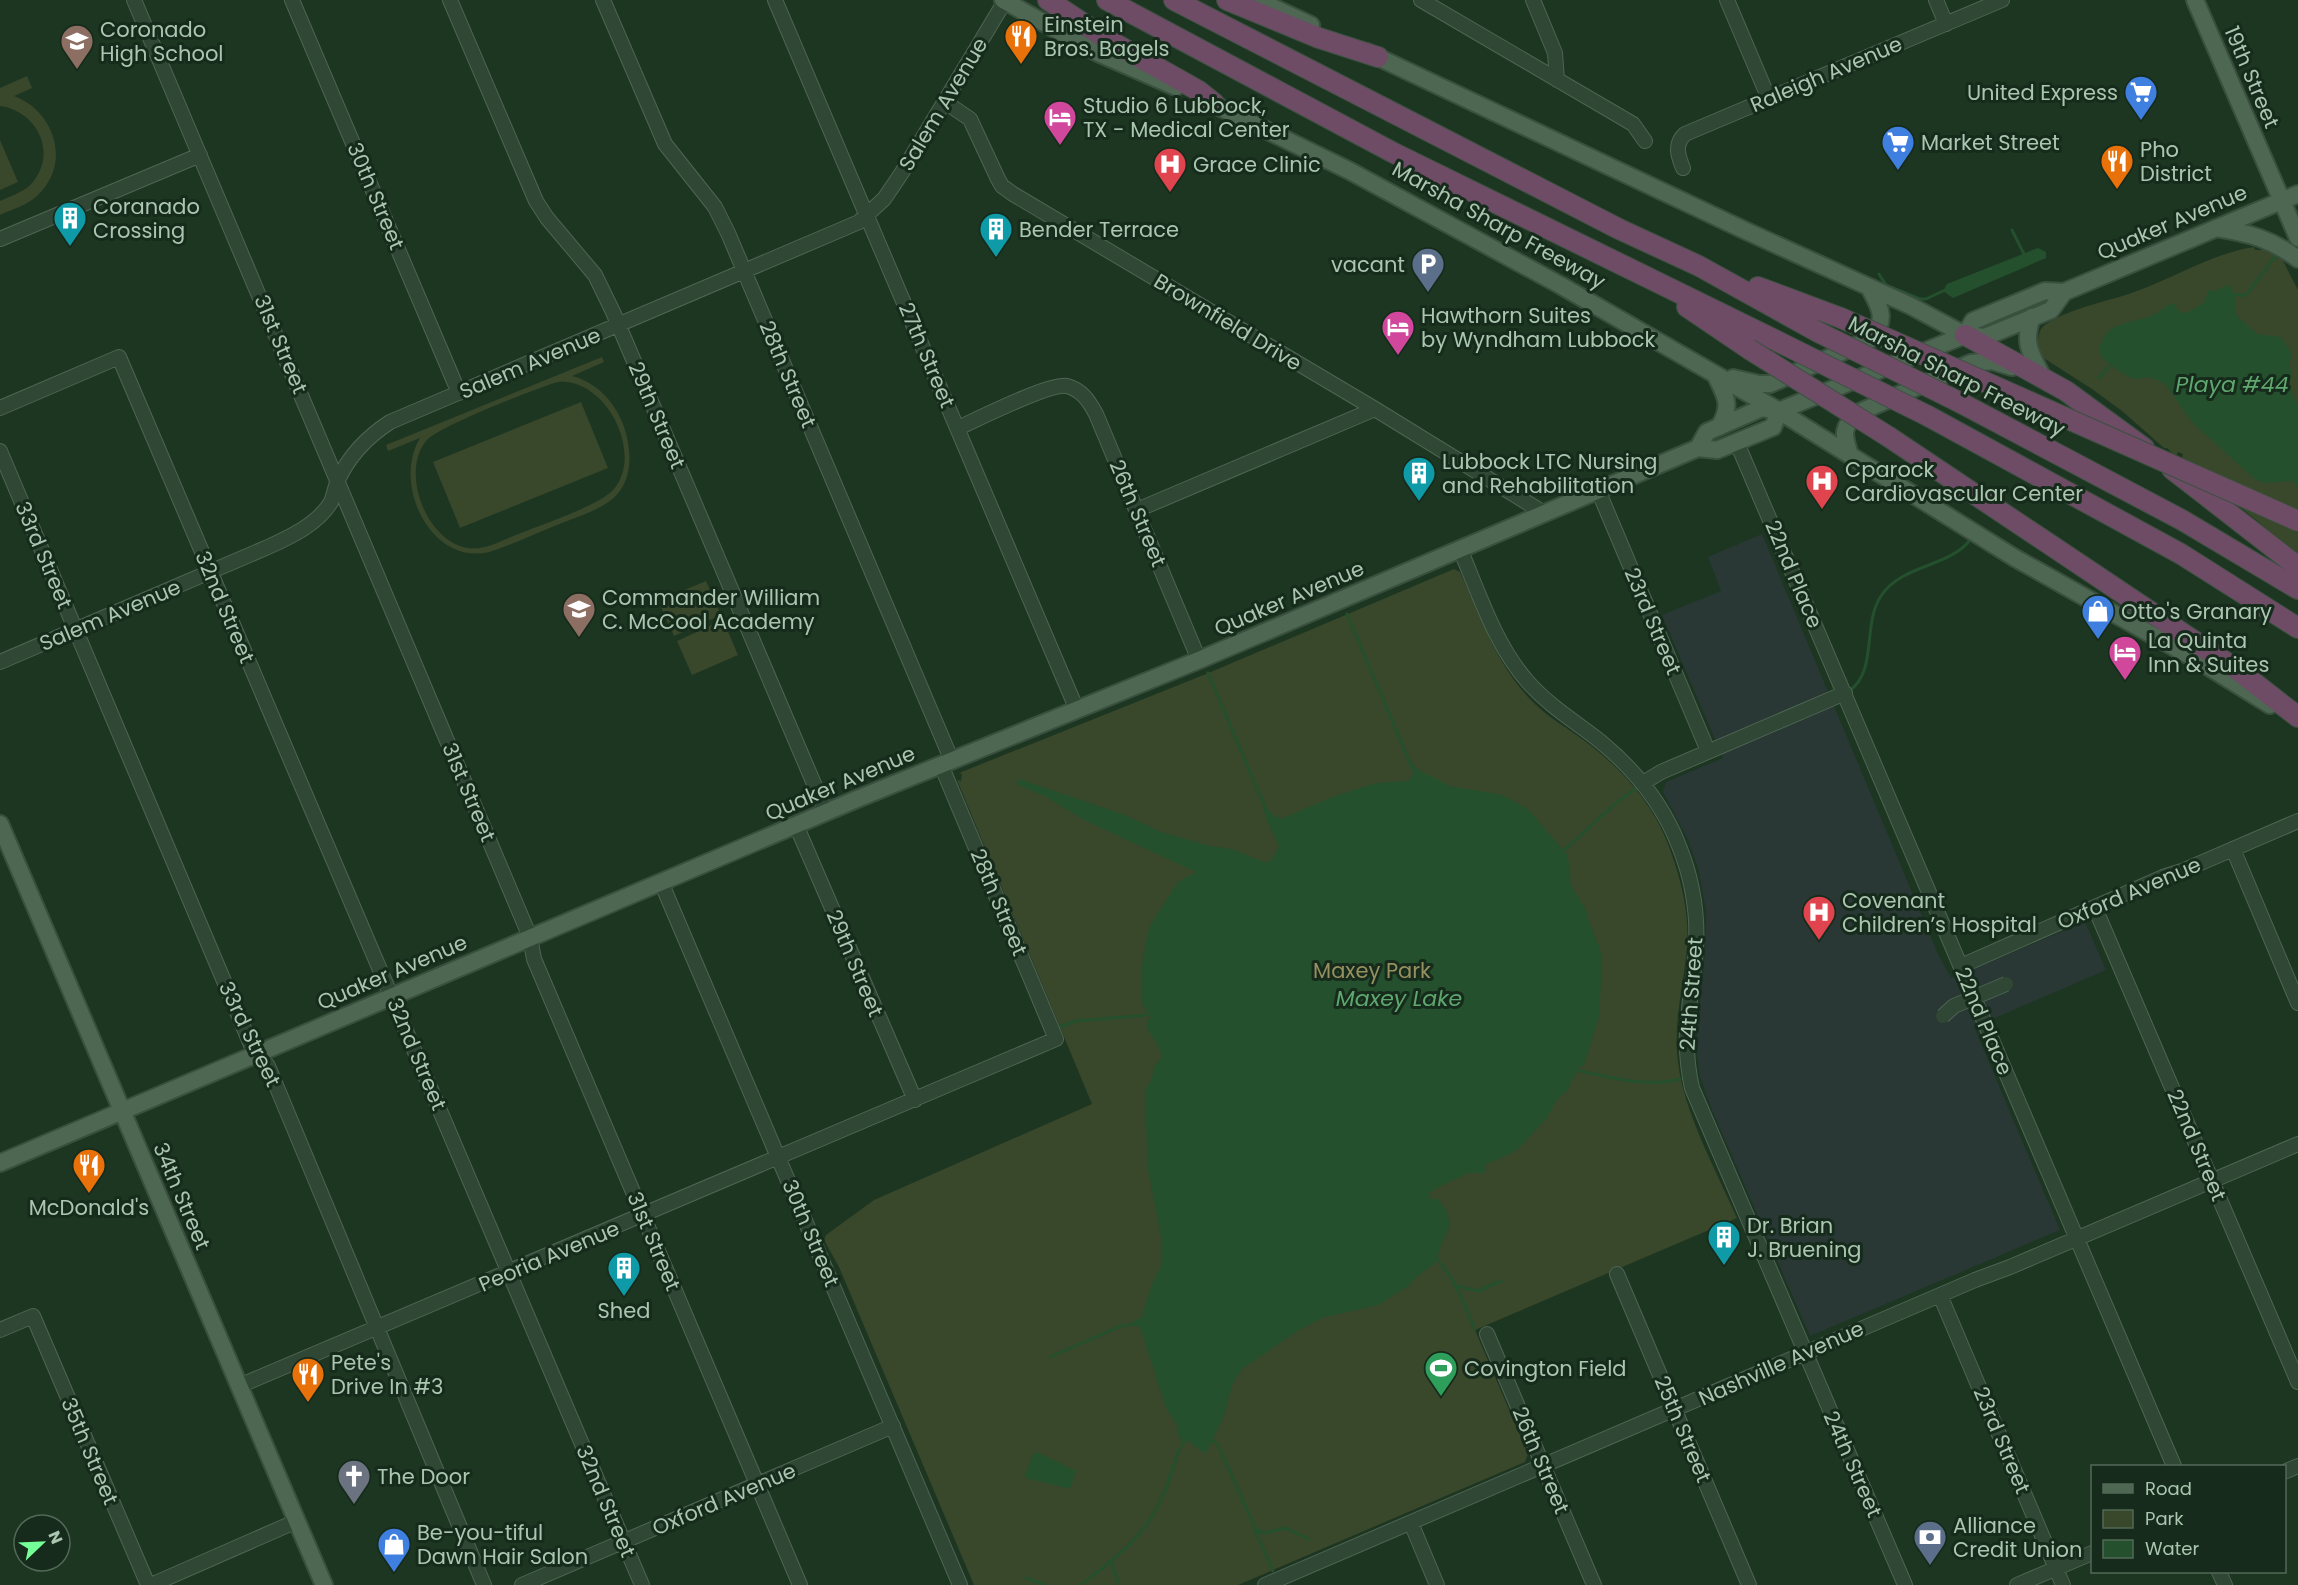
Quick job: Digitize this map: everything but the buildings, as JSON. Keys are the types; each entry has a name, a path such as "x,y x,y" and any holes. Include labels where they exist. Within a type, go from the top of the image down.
{"highway":[{"path":"1048,0 1105,38 1199,91 1214,103"},
{"name":"Marsha Sharp Freeway","path":"1107,0 1392,152 1928,416 2181,554 2298,628"},
{"name":"Marsha Sharp Freeway","path":"1174,0 1619,229 1700,266 1818,332 1961,403 2182,520 2298,589"},
{"path":"1227,0 1319,38 1378,57"},
{"path":"1622,264 2239,670 2298,717"},
{"path":"1700,266 1841,318 2298,522"},
{"path":"1965,336 2042,376 2092,409 2298,567"}],"main road":[{"name":"Marsha Sharp Freeway","path":"1257,0 1911,306 1965,336"},
{"name":"19th Street","path":"2195,0 2298,238"},
{"name":"Marsha Sharp Freeway","path":"1004,1 1098,53 1214,103 1350,171 1480,241 1779,411 2015,558 2204,664 2298,722"},
{"name":"Quaker Avenue","path":"1965,336 1973,321 2045,291 2064,292 2298,194"},
{"path":"2215,228 2249,233 2280,246 2298,259"},
{"path":"1714,374 1759,384 1770,384 1871,339 1878,330 1881,311 1869,287"},
{"name":"Quaker Avenue","path":"1698,448 1707,432 1762,408 1779,411 1965,336 1984,337 2051,309 2064,292"},
{"path":"2032,317 2027,332 2027,341 2042,376"},
{"path":"1850,455 1845,439 1845,428 1849,420 1860,412 1971,363 1992,360 2042,376"},
{"path":"1714,374 1727,405 1725,416 1719,427"},
{"name":"Quaker Avenue","path":"0,1163 826,812 1199,660 1698,448 1717,450 1773,427 1779,411"},
{"name":"34th Street","path":"0,824 5,851 122,1111 324,1585"}],"street":[{"name":"31st Street","path":"134,0 530,937 534,959 801,1585"},
{"name":"30th Street","path":"292,0 459,393"},
{"name":"29th Street","path":"450,0 536,201 547,218 595,275 619,325 826,812"},
{"name":"28th Street","path":"603,0 664,144 715,207 745,271 946,763 1056,1040"},
{"name":"27th Street","path":"775,0 1077,710"},
{"path":"1421,0 1633,124 1645,141"},
{"path":"1533,0 1556,53 1557,80"},
{"path":"1727,0 1769,99"},
{"path":"1936,0 1946,24"},
{"name":"Raleigh Avenue","path":"1683,168 1678,150 1678,143 1683,136 2002,0"},
{"name":"Salem Avenue","path":"0,662 302,530 331,502 345,466 374,433 390,422 859,222 884,199 901,174 1004,1"},
{"name":"Brownfield Drive","path":"945,102 970,119 1002,186 1013,194 1375,409 1544,513"},
{"path":"0,239 200,155"},
{"name":"32nd Street","path":"0,408 119,357 642,1585"},
{"name":"26th Street","path":"958,428 1057,386 1066,386 1080,392 1090,403 1199,660"},
{"path":"1137,510 1375,409"},
{"name":"22nd Place","path":"1737,442 2173,1465"},
{"name":"33rd Street","path":"0,451 251,1045 268,1066 484,1585"},
{"name":"23rd Street","path":"1598,490 1708,751"},
{"name":"24th Street","path":"1460,549 1485,609 1515,666 1543,698 1629,767 1643,783 1668,821 1680,847 1693,894 1696,948 1686,1032 1686,1052 1692,1088 1905,1585"},
{"path":"1643,783 1661,772 1708,751 1845,693"},
{"name":"Oxford Avenue","path":"1961,966 2163,877 2298,821"},
{"name":"29th Street","path":"796,825 915,1100"},
{"path":"2234,849 2298,1003"},
{"name":"30th Street","path":"661,882 960,1585"},
{"name":"22nd Street","path":"2095,908 2298,1382"},
{"path":"1943,1016 1954,1006 2006,984"},
{"name":"Peoria Avenue","path":"239,1386 1056,1040"},
{"name":"Nashville Avenue","path":"1273,1583 1804,1353 2298,1144"},
{"name":"25th Street","path":"1617,1274 1749,1585"},
{"name":"23rd Street","path":"1940,1295 2063,1585"},
{"name":"35th Street","path":"0,1330 33,1317 149,1585"},
{"name":"26th Street","path":"1487,1334 1594,1585"},
{"name":"Oxford Avenue","path":"522,1585 893,1426"},
{"path":"149,1585 297,1521"},
{"path":"1411,1523 1437,1585"},
{"path":"2017,1585 2091,1553"}],"shaded area":[{"name":"Covenant Children’s Hospital","path":"1762,534 1937,952 1951,978 2085,922 2106,970 1974,1027 2060,1230 1810,1336 1712,1110 1700,1077 1697,1030 1705,955 1706,911 1698,868 1688,840 1663,792 1666,782 1723,758 1662,615 1721,591 1708,557"}],"green space":[{"path":"27,76 32,88 14,96 28,103 40,113 49,126 56,154 54,169 48,183 37,196 0,215 0,201 29,186 40,171 43,159 40,135 33,125 24,116 0,106 0,88"},
{"path":"0,140 18,182 0,190"},
{"path":"2254,247 2255,250 2261,250 2266,247 2274,251 2277,258 2281,257 2298,290 2298,556 2181,460 2183,454 2178,452 2176,457 2122,411 2039,355 2036,340 2044,326 2067,313 2137,291 2224,254"},
{"path":"602,357 604,362 572,376 596,388 615,408 623,424 629,445 629,467 627,478 616,496 601,507 498,549 468,553 449,546 434,534 422,517 414,498 411,477 413,456 420,438 388,451 386,445","holes":["558,382 575,384 591,392 605,405 615,420 622,438 625,457 622,474 614,489 606,496 581,509 485,547 468,548 453,543 440,533 430,520 417,487 416,470 419,455 426,441 448,427 488,408"]},
{"path":"581,402 608,468 460,528 433,462"},
{"name":"Maxey Park","path":"1454,569 1460,572 1498,654 1517,684 1543,712 1590,745 1613,765 1644,799 1660,825 1680,879 1687,921 1687,949 1677,1034 1681,1081 1702,1141 1737,1218 1475,1330 1528,1454 1525,1462 1238,1585 974,1585 839,1267 824,1240 826,1235 874,1200 1092,1104 957,780 961,781 962,774 959,773 1206,674"},
{"path":"706,581 721,615 674,636 658,601"},
{"path":"723,620 738,655 692,675 677,641"}],"water":[{"path":"2038,248 2046,252 2046,258 1953,298 1943,291 1947,284"},
{"name":"Playa #44","path":"2227,285 2232,288 2235,297 2236,315 2257,334 2281,337 2292,354 2289,365 2292,372 2290,382 2298,405 2298,487 2292,481 2266,483 2256,480 2193,423 2164,383 2148,377 2133,379 2109,364 2099,351 2102,341 2113,328 2153,315 2173,303 2180,312 2186,313 2204,303 2208,291 2218,290"},
{"name":"Maxey Lake","path":"1411,762 1420,771 1450,786 1502,795 1529,810 1568,856 1571,886 1586,910 1600,948 1602,964 1599,1017 1584,1065 1574,1070 1577,1072 1568,1090 1558,1098 1546,1119 1520,1147 1484,1165 1486,1170 1484,1173 1468,1173 1429,1193 1430,1199 1438,1199 1449,1218 1448,1231 1439,1250 1438,1259 1435,1259 1436,1262 1414,1279 1410,1285 1378,1305 1322,1318 1299,1330 1242,1369 1232,1385 1224,1416 1206,1453 1187,1440 1180,1452 1182,1441 1178,1435 1178,1426 1166,1408 1140,1327 1122,1327 1120,1324 1124,1326 1144,1316 1142,1316 1152,1284 1162,1264 1161,1236 1148,1169 1145,1100 1146,1087 1151,1081 1154,1067 1162,1058 1146,1026 1149,1018 1154,1018 1149,1015 1154,1013 1147,1013 1142,1002 1142,964 1149,927 1178,882 1196,872 1086,821 1046,797 1016,784 1019,779 1125,815 1161,832 1210,846 1232,849 1266,863 1272,859 1279,846 1266,819 1263,806 1267,814 1268,810 1281,819 1332,797 1376,783 1408,781 1413,775"},
{"path":"1037,1452 1076,1471 1070,1489 1026,1478 1025,1475 1034,1453"}],"waterway":[{"path":"2012,230 2024,254"},
{"path":"2233,294 2243,296 2247,294 2277,254"},
{"path":"1879,274 1886,285 1920,299 1926,299 1943,291"},
{"path":"2099,378 2108,367"},
{"path":"1849,691 1864,672 1872,620 1881,596 1901,578 1950,556 1970,540"},
{"path":"1347,614 1412,768"},
{"path":"1208,673 1268,814"},
{"path":"1564,850 1615,804 1639,786"},
{"path":"1060,1027 1076,1021 1149,1015"},
{"path":"1576,1070 1641,1082 1680,1079"},
{"path":"1436,1258 1454,1283 1475,1329"},
{"path":"1457,1286 1478,1291 1501,1281"},
{"path":"1050,1357 1121,1326"},
{"path":"1212,1439 1218,1445 1256,1530 1264,1533 1286,1528 1308,1539"},
{"path":"1081,1585 1128,1546 1147,1525 1164,1492 1179,1450"},
{"path":"1255,1530 1273,1571"},
{"path":"1111,1561 1119,1585"},
{"path":"1026,1578 1045,1585"}],"place":[{"name":"Einstein Bros. Bagels","path":"1021,65"},
{"name":"Coronado High School","path":"77,70"},
{"name":"United Express","path":"2141,121"},
{"name":"Studio 6 Lubbock, TX - Medical Center","path":"1060,146"},
{"name":"Market Street","path":"1898,171"},
{"name":"Pho District","path":"2117,190"},
{"name":"Grace Clinic","path":"1170,193"},
{"name":"Coranado Crossing","path":"70,247"},
{"name":"Bender Terrace","path":"996,258"},
{"name":"vacant","path":"1428,293"},
{"name":"Hawthorn Suites by Wyndham Lubbock","path":"1398,356"},
{"name":"Lubbock LTC Nursing and Rehabilitation","path":"1419,502"},
{"name":"Cparock Cardiovascular Center","path":"1822,510"},
{"name":"Commander William C. McCool Academy","path":"579,638"},
{"name":"Otto's Granary","path":"2098,640"},
{"name":"La Quinta Inn & Suites","path":"2125,681"},
{"name":"Covenant Children’s Hospital","path":"1819,941"},
{"name":"McDonald's","path":"89,1194"},
{"name":"Dr. Brian J. Bruening","path":"1724,1266"},
{"name":"Shed","path":"624,1297"},
{"name":"Covington Field","path":"1441,1397"},
{"name":"Pete's Drive In #3","path":"308,1403"},
{"name":"The Door","path":"354,1505"},
{"name":"Alliance Credit Union","path":"1930,1566"},
{"name":"Be-you-tiful Dawn Hair Salon","path":"394,1573"}]}
